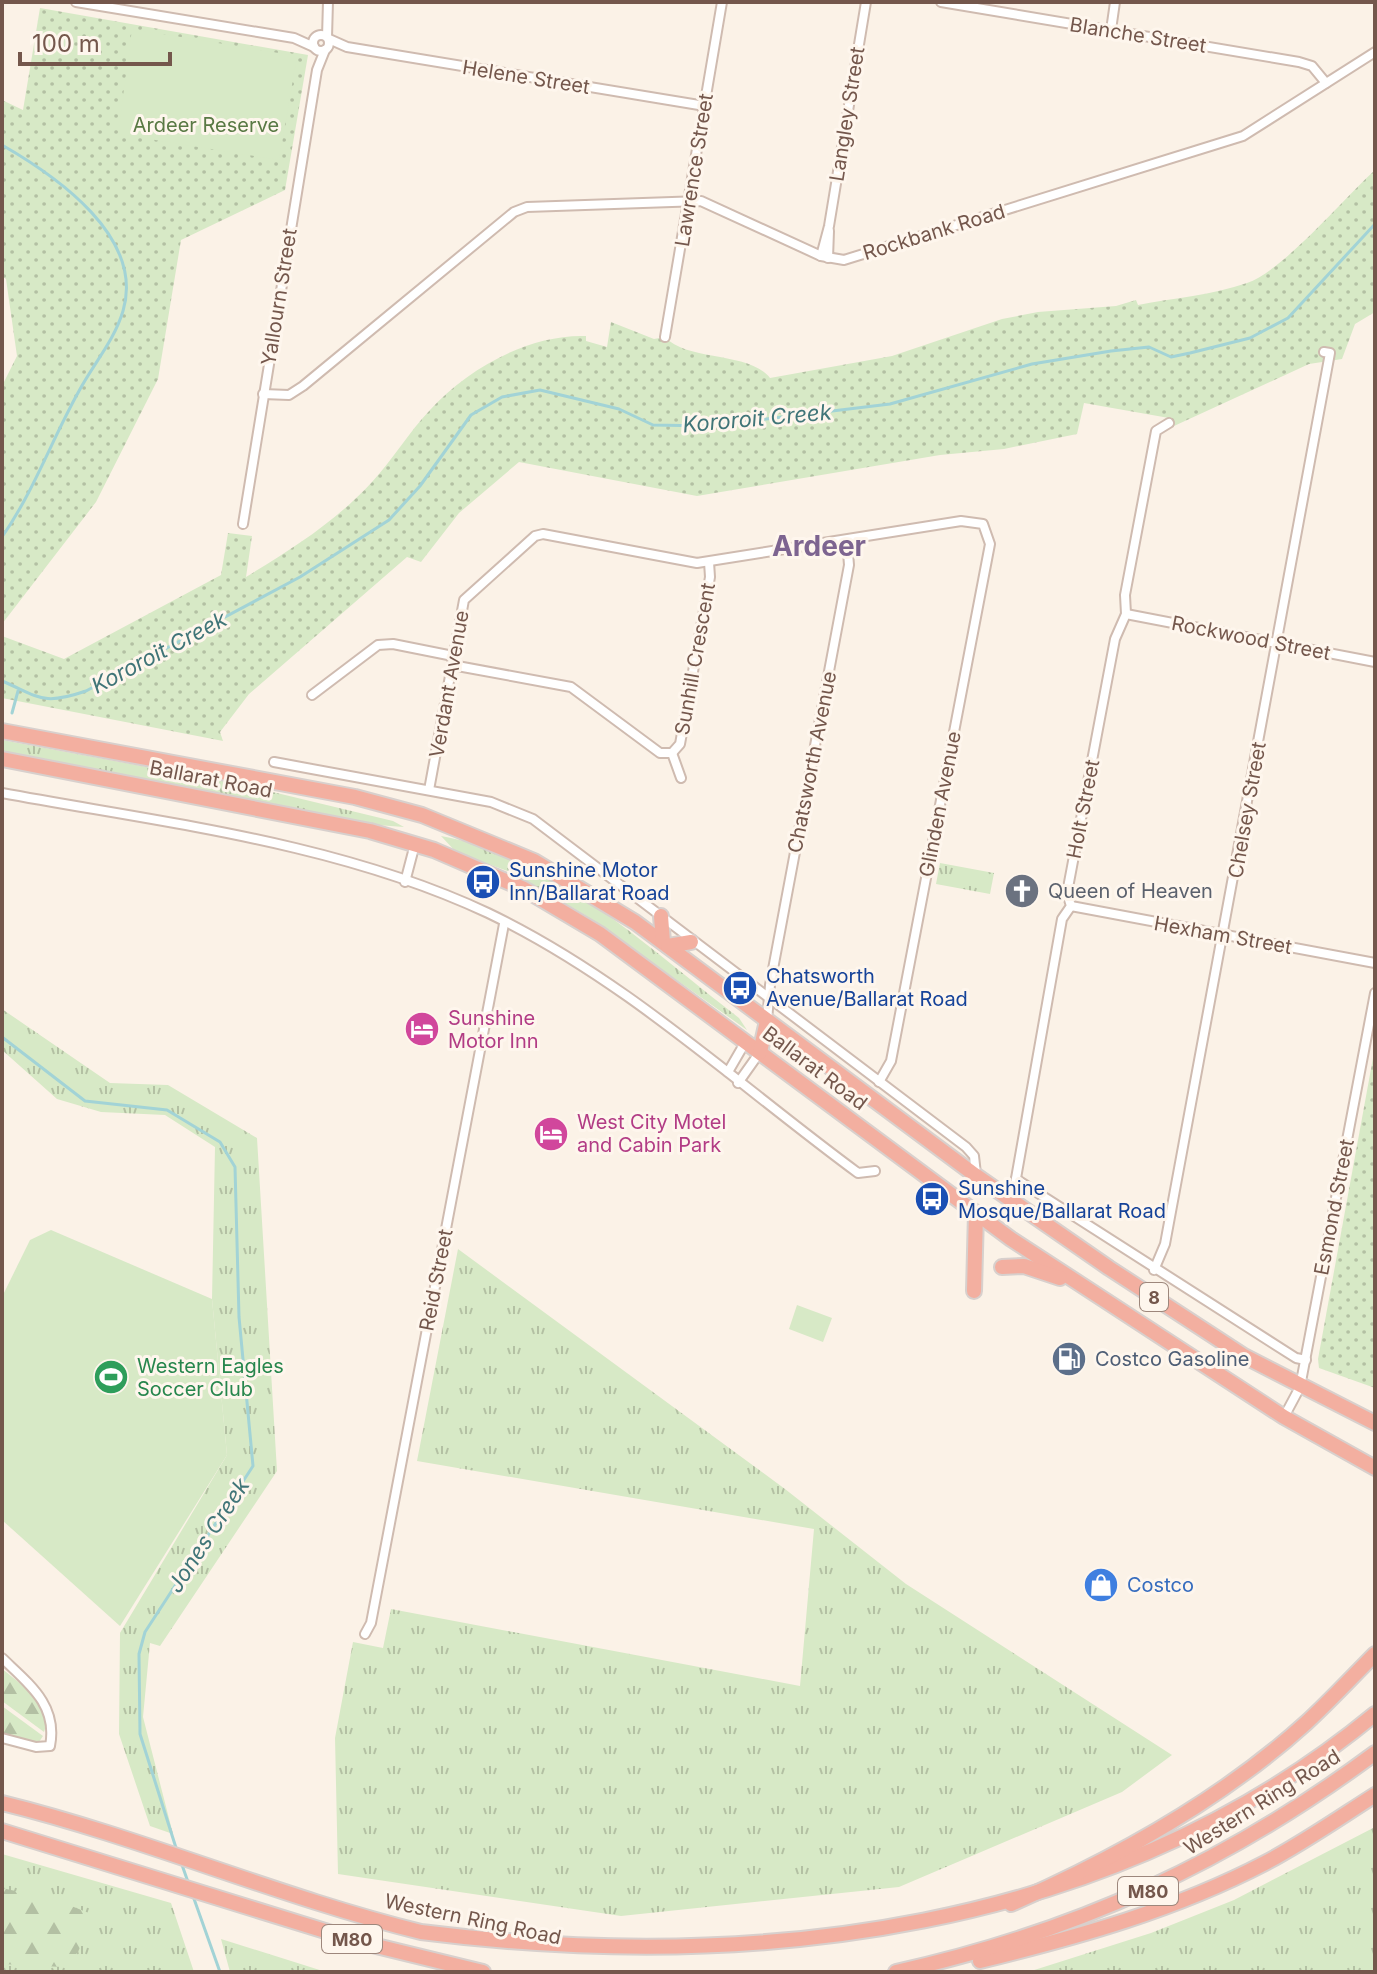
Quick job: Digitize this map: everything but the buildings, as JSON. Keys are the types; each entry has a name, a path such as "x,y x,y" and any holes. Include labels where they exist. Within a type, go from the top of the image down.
{"highway":[{"name":"Ballarat Road","path":"2,731 355,797 422,815 534,861 599,897 1012,1201 1244,1356 1375,1423"},
{"name":"Ballarat Road","path":"2,759 345,825 415,844 492,873 544,899 600,934 976,1213 1329,1446 1375,1468"},
{"path":"415,844 422,815"},
{"path":"661,916 665,944 691,942"},
{"path":"746,1041 762,1018"},
{"path":"760,1052 762,1018"},
{"path":"974,1291 976,1213"},
{"path":"1002,1267 1034,1268 1093,1293"},
{"name":"Western Ring Road","path":"1375,1654 1305,1724 1214,1794 1143,1838 1056,1884 978,1918 922,1936 1032,1906 1162,1854 1224,1821 1283,1783 1375,1714"},
{"name":"Western Ring Road","path":"896,1972 1016,1941 1125,1902 1247,1840 1315,1798 1375,1753"},
{"path":"931,1972 1058,1942 1179,1901 1267,1862 1375,1795"},
{"name":"Western Ring Road","path":"2,1803 420,1931 517,1951 595,1961"},
{"name":"M80","path":"2,1831 398,1953 483,1972"}],"street":[{"name":"Helene Street","path":"76,2 705,106"},
{"name":"Yallourn Street","path":"243,524 328,2"},
{"name":"Lawrence Street","path":"665,337 722,2"},
{"name":"Langley Street","path":"824,257 866,2"},
{"name":"Blanche Street","path":"941,2 1299,62 1312,66 1326,83"},
{"path":"1111,30 1115,2"},
{"name":"Yallourn Street","path":"323,45 316,36 326,17"},
{"name":"Helene Street","path":"294,38 316,36"},
{"name":"Rockbank Road","path":"824,257 844,260 1243,136 1375,52"},
{"path":"264,390 296,391 520,209 701,201 824,257"},
{"name":"Chelsey Street","path":"1154,1270 1165,1244 1224,935 1330,353 1324,352"},
{"name":"Holt Street","path":"1012,1201 1062,919 1071,906 1067,893 1115,639 1126,614 1125,595 1156,431 1169,423"},
{"name":"Verdant Avenue","path":"429,790 464,600 535,536 543,534 697,563 961,521 983,524"},
{"name":"Glinden Avenue","path":"879,1082 891,1061 990,544 983,524"},
{"name":"Chatsworth Avenue","path":"762,1018 849,565 847,540"},
{"name":"Sunhill Crescent","path":"312,695 378,645 393,644 571,687 660,753 672,753 680,744 710,577 709,562"},
{"name":"Rockwood Street","path":"1126,614 1375,662"},
{"name":"Sunhill Crescent","path":"672,753 681,778"},
{"name":"Ballarat Road","path":"274,762 491,802 533,819 691,942 966,1147 974,1156 975,1175"},
{"path":"2,793 268,842 405,882 489,914 579,964 728,1072 738,1083 858,1173 875,1171"},
{"path":"405,882 415,844"},
{"name":"Hexham Street","path":"1071,906 1375,963"},
{"name":"Reid Street","path":"365,1634 371,1623 504,924"},
{"name":"Esmond Street","path":"1284,1417 1300,1387 1306,1360 1375,993"},
{"path":"728,1072 746,1041"},
{"path":"738,1083 760,1052"},
{"path":"1016,1179 1154,1270 1296,1358 1306,1360"},
{"path":"2,1658 44,1698 53,1730 50,1746 36,1747 2,1738"}],"green space":[{"name":"Ardeer Reserve","path":"40,8 308,55 285,190 181,240 158,379 96,502 2,624 2,386 17,356 6,279 2,276 2,100 23,110"},
{"name":"Ardeer Reserve","path":"132,29 297,56 279,160 118,134"},
{"path":"1375,170 1375,312 1355,324 1342,359 1309,364 1174,426 1169,418 1084,403 1077,434 1004,449 940,455 697,496 519,462 459,513 421,562 407,557 249,694 220,732 223,741 2,698 2,636 64,659 221,575 228,533 252,536 246,577 343,510 380,473 422,418 463,380 522,347 565,337 586,336 586,341 607,347 611,322 654,339 665,337 688,350 748,364 770,378 892,356 1002,319 1038,312 1116,306 1136,300 1138,305 1207,293 1262,276 1313,232"},
{"path":"2,740 244,785 393,821 404,827 377,825 2,752"},
{"path":"441,836 482,847 522,863 599,909 739,1018 747,1030 585,915 513,873 456,852"},
{"path":"940,863 994,873 990,894 936,884"},
{"path":"2,1009 110,1083 168,1085 257,1138 277,1471 160,1646 150,1643 143,1717 173,1834 150,1826 119,1734 120,1633 227,1455 212,1299 215,1147 165,1115 101,1112 57,1099 2,1050"},
{"path":"1375,1047 1375,1388 1319,1368 1318,1359"},
{"name":"Western Eagles Soccer Club","path":"51,1230 212,1299 227,1455 120,1626 2,1520 2,1297 30,1240"},
{"path":"458,1249 785,1489 906,1584 1172,1755 1122,1792 899,1887 621,1916 338,1874 335,1738 353,1642 383,1648 391,1609 800,1686 814,1529 417,1461"},
{"path":"797,1305 832,1318 823,1342 789,1329"},
{"path":"2,1669 40,1705 46,1723 44,1732 2,1701"},
{"path":"2,1706 43,1736 39,1742 2,1738"},
{"path":"1375,1827 1375,1972 1028,1972 1151,1933 1234,1900"},
{"path":"2,1854 171,1903 194,1972 2,1972"},
{"path":"2,1888 56,1900 94,1915 78,1952 63,1967 2,1964"},
{"path":"221,1939 326,1972 230,1972"}],"waterway":[{"name":"Kororoit Creek","path":"2,145 47,174 91,212 109,234 121,258 126,284 123,311 114,332 79,391 24,502 2,537"},
{"name":"Kororoit Creek","path":"2,681 50,699 86,691 300,577 389,520 420,486 471,415 502,397 540,390 619,409 653,425 709,426 890,404 1032,364 1111,351 1149,347 1171,357 1250,338 1288,318 1375,224"},
{"name":"Jones Creek","path":"12,713 18,691"},
{"name":"Jones Creek","path":"2,1037 85,1101 167,1110 220,1142 235,1167 239,1317 253,1466 145,1632 139,1654 140,1734 177,1851"},
{"name":"Jones Creek","path":"181,1862 188,1882"},
{"name":"Jones Creek","path":"193,1896 220,1972"}],"place":[{"name":"Sunshine Motor Inn/Ballarat Road","path":"483,882"},
{"name":"Queen of Heaven","path":"1022,891"},
{"name":"Chatsworth Avenue/Ballarat Road","path":"740,988"},
{"name":"Sunshine Motor Inn","path":"422,1029"},
{"name":"West City Motel and Cabin Park","path":"551,1134"},
{"name":"Sunshine Mosque/Ballarat Road","path":"932,1199"},
{"name":"Costco Gasoline","path":"1069,1359"},
{"name":"Western Eagles Soccer Club","path":"111,1377"},
{"name":"Costco","path":"1101,1585"}],"district":[{"name":"Ardeer","path":"819,546"}]}
